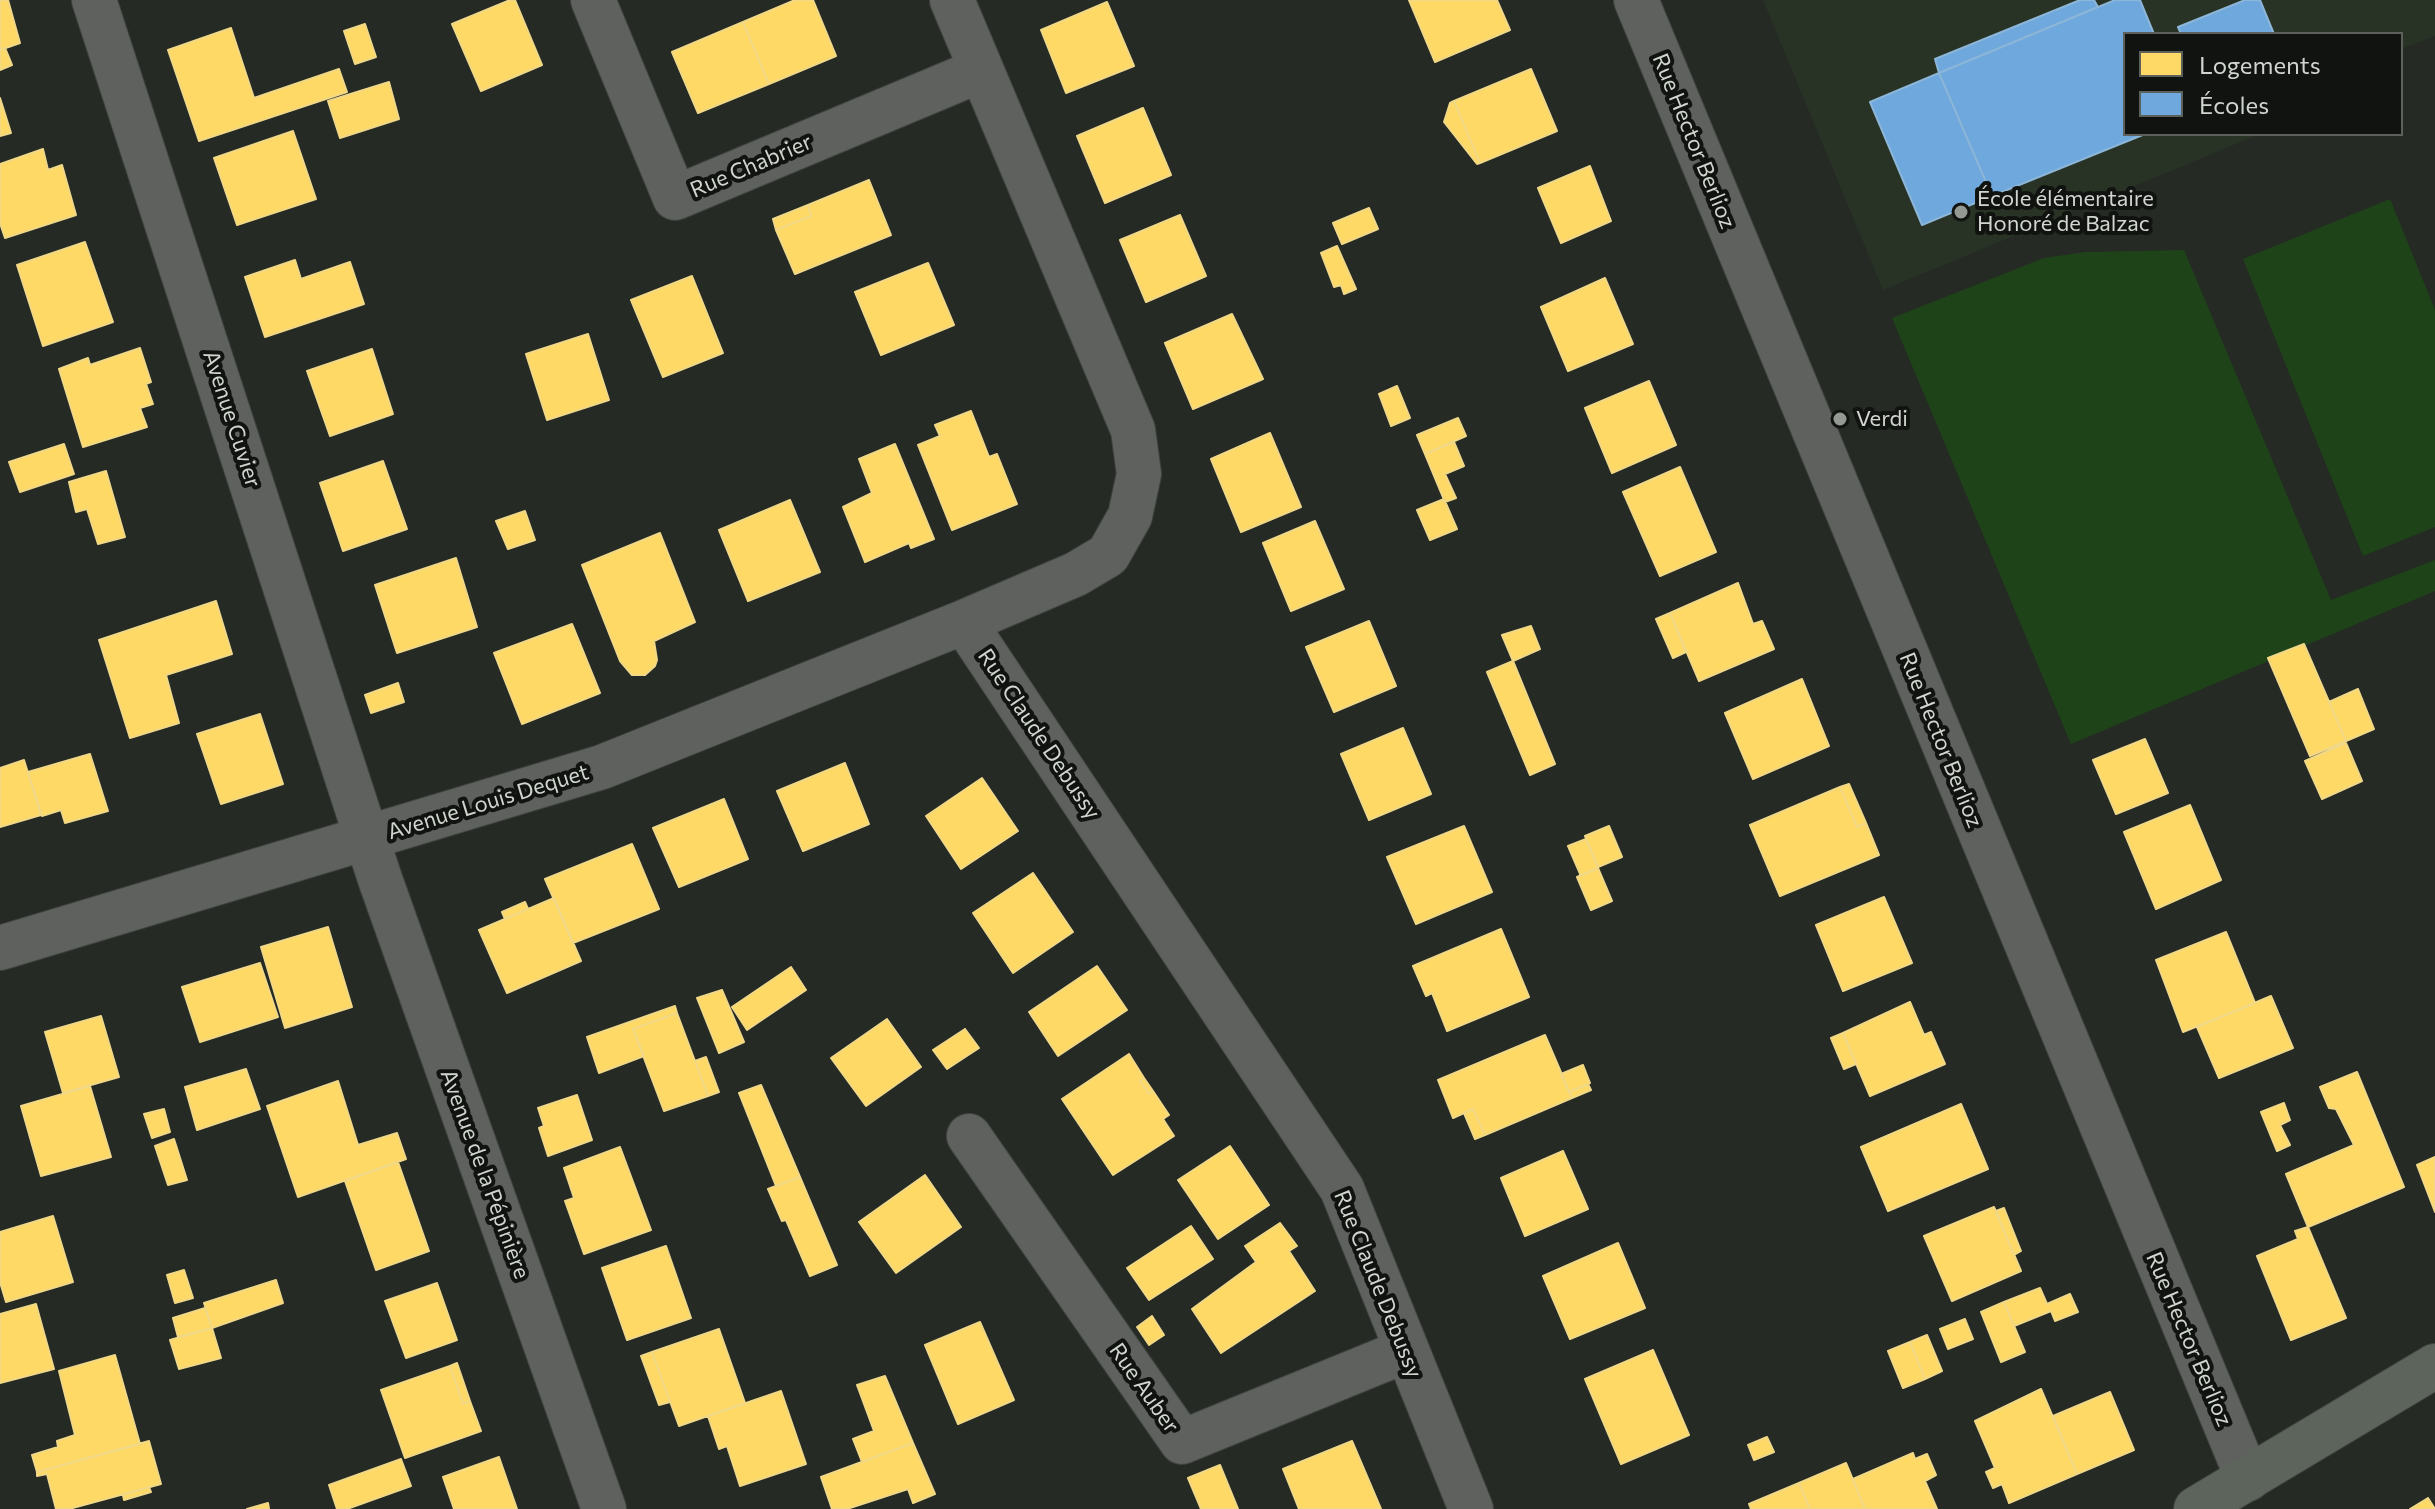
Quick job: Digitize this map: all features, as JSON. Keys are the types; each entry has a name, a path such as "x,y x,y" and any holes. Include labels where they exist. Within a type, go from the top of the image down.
{"street":[{"name":"Avenue Cuvier","path":"94,0 368,838"},
{"name":"Rue Chabrier","path":"593,0 675,198 981,70"},
{"name":"Rue Claude Debussy","path":"952,0 1133,430 1139,474 1130,516 1108,555 1076,574 964,622 1342,1189 1471,1509"},
{"name":"Rue Hector Berlioz","path":"1636,0 2248,1479"},
{"name":"Avenue Louis Dequet","path":"0,948 602,767 964,622"},
{"name":"Avenue de la Pépinière","path":"368,838 604,1509"},
{"name":"Rue Auber","path":"969,1136 1182,1442 1405,1351"},
{"path":"2196,1509 2435,1366"}],"shaded area":[{"name":"École élémentaire Honoré de Balzac","path":"1763,0 2435,0 2435,36 2403,48 2403,32 2123,32 2123,136 2255,136 1883,290"}],"green space":[{"path":"2390,199 2435,310 2435,527 2363,556 2243,259"},
{"path":"2184,250 2331,600 2435,560 2435,591 2071,744 1892,318 2044,258 2085,252"}],"building: Logements":[{"path":"0,0 8,0 20,43 0,50"},
{"path":"515,0 542,65 481,91 452,24"},
{"path":"795,0 813,0 836,56 769,84 743,22"},
{"path":"1409,0 1497,0 1510,30 1435,62"},
{"path":"1107,2 1134,66 1066,93 1041,30"},
{"path":"743,22 769,84 698,113 672,52"},
{"path":"365,24 376,57 355,64 344,31"},
{"path":"231,28 254,98 339,69 347,92 199,141 168,50"},
{"path":"5,48 12,65 0,70 0,50"},
{"path":"1531,69 1557,131 1480,163 1454,101"},
{"path":"389,82 399,119 340,138 328,101"},
{"path":"0,98 11,133 0,136"},
{"path":"1454,101 1480,163 1477,164 1444,122 1450,103"},
{"path":"1143,108 1171,175 1105,203 1077,136"},
{"path":"293,131 316,199 237,225 214,158"},
{"path":"43,149 48,170 62,165 76,215 5,238 0,223 0,164"},
{"path":"1590,166 1611,221 1561,243 1538,188"},
{"path":"869,180 891,235 795,274 776,230 811,216 808,205"},
{"path":"808,205 811,216 776,230 773,219"},
{"path":"1369,208 1378,229 1342,244 1333,223"},
{"path":"1180,215 1206,276 1146,302 1120,240"},
{"path":"85,242 113,322 43,346 17,265"},
{"path":"1337,246 1356,289 1344,294 1341,285 1334,287 1321,253"},
{"path":"295,260 301,279 350,262 364,304 265,337 245,277"},
{"path":"928,263 954,325 881,355 855,292"},
{"path":"692,276 723,353 663,377 631,300"},
{"path":"1605,278 1633,344 1568,371 1541,307"},
{"path":"1232,314 1263,379 1193,409 1165,343"},
{"path":"588,334 609,400 547,420 526,354"},
{"path":"140,348 151,382 146,384 153,404 140,408 147,427 83,447 59,369 88,358 90,365"},
{"path":"372,349 393,414 330,436 307,371"},
{"path":"1649,381 1676,445 1612,473 1585,408"},
{"path":"1397,386 1410,418 1391,426 1379,394"},
{"path":"971,411 989,457 997,454 1017,504 952,530 918,445 940,436 935,425"},
{"path":"1458,418 1466,436 1425,454 1417,435"},
{"path":"1270,433 1301,507 1241,532 1211,459"},
{"path":"1454,442 1464,466 1445,474 1456,498 1445,502 1425,454"},
{"path":"64,444 74,474 20,492 9,462"},
{"path":"895,444 934,539 911,548 909,543 865,562 843,507 872,493 859,459"},
{"path":"383,461 407,529 343,551 320,483"},
{"path":"1680,467 1716,552 1660,576 1623,492"},
{"path":"106,471 125,537 98,544 87,509 76,512 69,482"},
{"path":"1444,499 1457,529 1430,540 1417,510"},
{"path":"790,500 820,572 748,601 719,530"},
{"path":"525,511 535,540 508,549 496,521"},
{"path":"1315,521 1344,589 1291,611 1263,543"},
{"path":"660,533 695,622 654,641 655,666 645,675 632,675 620,661 582,565"},
{"path":"456,558 477,627 397,653 375,585"},
{"path":"1738,583 1753,624 1762,621 1774,649 1699,681 1670,613"},
{"path":"216,601 232,654 166,675 179,723 130,738 99,640"},
{"path":"1670,613 1686,652 1673,658 1656,619"},
{"path":"1369,621 1396,686 1334,712 1306,647"},
{"path":"572,624 600,693 522,724 494,653"},
{"path":"1531,626 1540,649 1513,661 1502,635"},
{"path":"2304,644 2346,741 2310,756 2268,658"},
{"path":"1513,661 1555,764 1530,775 1487,672"},
{"path":"1802,679 1829,746 1753,779 1725,713"},
{"path":"398,683 404,702 371,713 365,695"},
{"path":"2358,689 2374,729 2346,741 2329,702"},
{"path":"260,714 283,784 221,804 197,734"},
{"path":"1403,728 1431,794 1369,820 1341,754"},
{"path":"2145,739 2168,793 2116,814 2093,760"},
{"path":"2346,743 2362,781 2322,799 2305,761"},
{"path":"90,754 108,811 65,823 61,810 42,816 28,772"},
{"path":"24,760 41,815 0,827 0,768"},
{"path":"845,763 869,824 803,851 777,791"},
{"path":"982,778 1018,831 961,869 926,816"},
{"path":"1849,784 1866,823 1857,827 1840,787"},
{"path":"1840,787 1857,827 1866,823 1879,855 1780,896 1750,825"},
{"path":"724,799 748,859 679,887 653,828"},
{"path":"2190,805 2221,880 2156,909 2124,832"},
{"path":"1464,826 1492,892 1416,924 1387,857"},
{"path":"1609,826 1622,857 1598,867 1585,836"},
{"path":"1586,839 1598,868 1581,876 1568,846"},
{"path":"632,844 659,909 573,943 545,879"},
{"path":"1598,868 1612,901 1591,910 1577,877"},
{"path":"1033,873 1073,932 1013,973 973,913"},
{"path":"1884,897 1912,963 1843,991 1816,925"},
{"path":"554,898 581,961 507,993 479,930"},
{"path":"525,902 528,909 505,919 502,912"},
{"path":"328,927 352,1007 285,1028 261,947"},
{"path":"1501,929 1529,997 1447,1031 1432,993 1426,996 1413,966"},
{"path":"2226,932 2255,1003 2183,1032 2156,960"},
{"path":"260,963 278,1017 200,1042 182,987"},
{"path":"1097,966 1127,1010 1058,1056 1029,1012"},
{"path":"791,967 806,990 747,1030 732,1007"},
{"path":"722,990 744,1042 719,1053 697,998"},
{"path":"2271,996 2293,1048 2219,1078 2197,1027"},
{"path":"1910,1002 1924,1035 1931,1032 1945,1064 1870,1096 1843,1033"},
{"path":"675,1006 677,1013 633,1029 644,1056 599,1073 587,1037"},
{"path":"677,1013 708,1096 664,1111 633,1029"},
{"path":"101,1016 119,1077 63,1093 45,1032"},
{"path":"887,1019 921,1067 866,1106 831,1058"},
{"path":"965,1029 979,1048 947,1069 933,1050"},
{"path":"1843,1033 1856,1064 1844,1069 1831,1038"},
{"path":"1545,1035 1572,1098 1485,1135 1473,1109 1453,1118 1438,1080"},
{"path":"1129,1054 1144,1078 1140,1081 1149,1094 1153,1091 1169,1115 1163,1119 1174,1136 1113,1175 1062,1099"},
{"path":"706,1057 719,1092 708,1096 695,1061"},
{"path":"1583,1065 1590,1083 1569,1092 1561,1074"},
{"path":"246,1069 260,1109 197,1130 185,1087"},
{"path":"2357,1072 2404,1187 2308,1227 2286,1174 2354,1145 2336,1109 2329,1108 2320,1087"},
{"path":"1144,1078 1153,1091 1149,1094 1140,1081"},
{"path":"338,1081 358,1145 397,1133 406,1159 298,1197 267,1106"},
{"path":"1588,1084 1591,1090 1572,1098 1569,1092"},
{"path":"761,1085 800,1177 776,1186 739,1093"},
{"path":"90,1086 111,1157 41,1176 21,1106"},
{"path":"577,1095 592,1140 548,1156 539,1128 544,1126 538,1108"},
{"path":"2284,1103 2290,1120 2280,1125 2290,1145 2277,1151 2261,1112"},
{"path":"1961,1104 1988,1169 1888,1211 1861,1147"},
{"path":"164,1109 170,1132 152,1138 144,1114"},
{"path":"1473,1109 1485,1135 1475,1139 1464,1113"},
{"path":"174,1139 187,1180 168,1185 155,1146"},
{"path":"1230,1146 1269,1205 1218,1239 1178,1180"},
{"path":"620,1147 651,1230 584,1254 565,1201 574,1198 564,1168"},
{"path":"1563,1151 1588,1209 1525,1236 1501,1178"},
{"path":"2435,1157 2435,1212 2417,1165"},
{"path":"398,1162 429,1251 376,1270 345,1181"},
{"path":"925,1175 961,1227 896,1273 859,1222"},
{"path":"800,1177 837,1265 810,1276 786,1220 782,1221 768,1189"},
{"path":"1994,1207 2021,1271 1952,1301 1924,1236"},
{"path":"2004,1208 2021,1251 2014,1255 1996,1211"},
{"path":"53,1216 73,1282 6,1302 0,1282 0,1232"},
{"path":"1280,1223 1297,1246 1289,1251 1315,1291 1221,1353 1192,1309 1256,1262 1245,1246"},
{"path":"1191,1226 1213,1259 1149,1300 1127,1268"},
{"path":"2308,1227 2346,1318 2291,1340 2257,1256 2298,1239 2295,1231"},
{"path":"1618,1243 1645,1308 1570,1339 1543,1276"},
{"path":"666,1246 691,1318 627,1340 602,1268"},
{"path":"184,1270 193,1298 175,1303 167,1275"},
{"path":"276,1280 283,1303 212,1328 204,1303"},
{"path":"437,1283 457,1340 406,1358 385,1301"},
{"path":"2040,1288 2047,1304 2070,1294 2078,1312 2055,1321 2051,1311 2014,1326 2004,1302"},
{"path":"2004,1302 2025,1352 2001,1362 1981,1312"},
{"path":"36,1304 54,1369 0,1383 0,1314"},
{"path":"205,1308 212,1328 178,1337 173,1318"},
{"path":"1152,1316 1164,1335 1149,1345 1137,1327"},
{"path":"1965,1319 1973,1339 1948,1349 1940,1329"},
{"path":"980,1322 1014,1400 958,1424 925,1345"},
{"path":"212,1328 221,1358 179,1369 170,1340"},
{"path":"719,1329 745,1403 679,1426 652,1352"},
{"path":"1927,1335 1942,1371 1925,1379 1910,1342"},
{"path":"1910,1342 1925,1379 1903,1388 1888,1351"},
{"path":"1653,1350 1689,1435 1621,1464 1585,1379"},
{"path":"652,1352 670,1402 659,1405 641,1356"},
{"path":"115,1355 140,1444 37,1472 32,1455 58,1447 57,1441 75,1435 59,1371"},
{"path":"457,1363 470,1401 463,1404 450,1366"},
{"path":"450,1366 463,1404 470,1401 481,1431 405,1458 381,1390"},
{"path":"885,1376 913,1443 862,1462 853,1439 874,1431 857,1385"},
{"path":"2041,1389 2077,1474 2009,1503 2002,1484 1993,1488 1986,1472 1995,1468 1975,1421"},
{"path":"781,1391 806,1464 740,1486 727,1446 719,1449 708,1416"},
{"path":"2110,1392 2134,1450 2077,1474 2053,1416"},
{"path":"1767,1437 1774,1452 1754,1460 1748,1445"},
{"path":"149,1441 161,1484 69,1509 56,1509 47,1474 37,1476 37,1472"},
{"path":"1352,1441 1381,1509 1299,1509 1283,1469"},
{"path":"913,1443 935,1494 913,1503 908,1489 847,1509 832,1509 821,1477"},
{"path":"1913,1453 1915,1459 1927,1454 1936,1475 1925,1481 1937,1509 1865,1509 1853,1479"},
{"path":"499,1457 517,1509 454,1509 443,1477"},
{"path":"401,1459 411,1486 347,1509 337,1509 329,1485"},
{"path":"1846,1463 1865,1509 1810,1509 1799,1483"},
{"path":"1220,1465 1238,1509 1201,1509 1188,1478"},
{"path":"1799,1483 1810,1509 1751,1509 1749,1504"},
{"path":"149,1487 151,1492 124,1500 123,1495"},
{"path":"2428,1498 2435,1509 2410,1509"},
{"path":"268,1503 269,1509 247,1509"}],"building: Écoles":[{"path":"2080,0 2094,0 2098,7 1939,73 1935,59"},
{"path":"2115,0 2140,0 2153,32 2123,32 2123,136 2140,136 1992,196 1939,73"},
{"path":"2245,0 2260,0 2273,32 2180,32 2178,27"},
{"path":"1939,73 1992,196 1922,225 1870,102"}],"place":[{"name":"École élémentaire Honoré de Balzac","path":"1961,212"},
{"name":"Verdi","path":"1840,419"}]}
